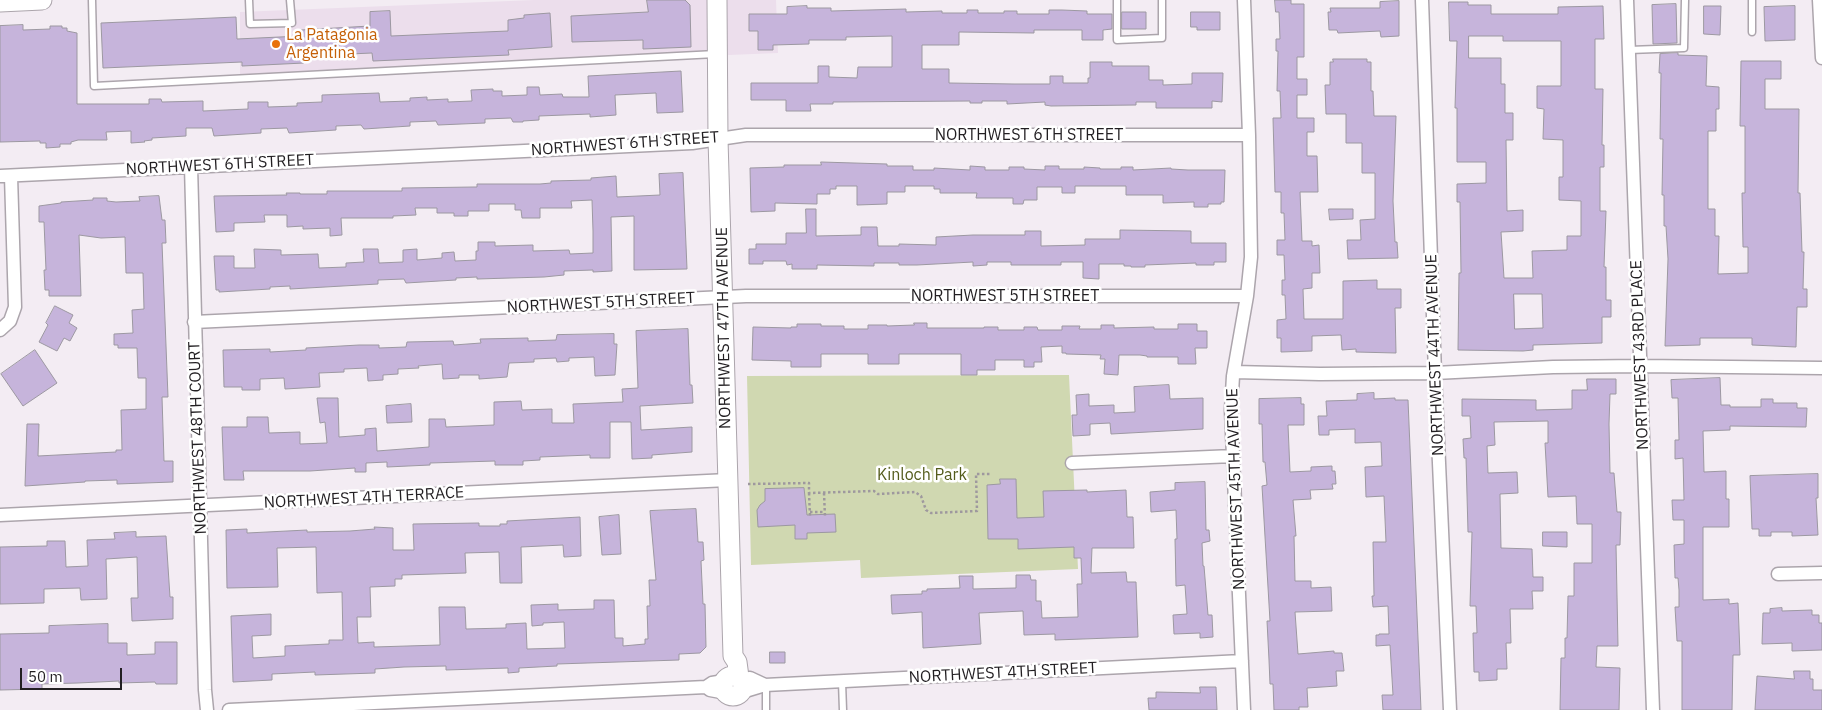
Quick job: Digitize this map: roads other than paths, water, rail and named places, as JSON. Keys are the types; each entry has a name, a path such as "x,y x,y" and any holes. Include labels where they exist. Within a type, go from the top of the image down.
{"street":[{"path":"6,1 42,0"},
{"name":"NORTHWEST 47TH AVENUE","path":"717,0 718,139 733,656 727,668 734,691"},
{"name":"NORTHWEST 45TH AVENUE","path":"1244,0 1251,257 1247,296 1234,372 1231,410 1244,710"},
{"name":"NORTHWEST 44TH AVENUE","path":"1422,0 1435,373 1450,710"},
{"name":"NORTHWEST 43RD PLACE","path":"1628,0 1653,710"},
{"path":"1819,0 1822,58"},
{"name":"NORTHWEST 6TH STREET","path":"6,176 692,143 746,135 1249,135"},
{"name":"NORTHWEST 48TH COURT","path":"191,166 194,322 207,710"},
{"path":"5,326 14,313 15,298 6,176"},
{"name":"NORTHWEST 5TH STREET","path":"194,322 723,297 1247,296"},
{"path":"1234,372 1320,374 1435,373 1553,367 1640,366 1822,368"},
{"path":"1072,463 1233,456"},
{"name":"NORTHWEST 4TH TERRACE","path":"0,515 728,480"},
{"path":"1778,574 1822,573"},
{"name":"NORTHWEST 4TH STREET","path":"734,691 750,678 766,685 1242,660"},
{"path":"230,710 706,687 712,683 734,691"}],"lane":[{"path":"92,0 94,86 717,54"},
{"path":"249,0 250,24 292,23 290,0"},
{"path":"1117,0 1117,40 1162,38 1162,0"},
{"path":"1629,50 1684,48 1685,0"},
{"path":"1752,0 1752,32"},
{"path":"842,682 843,710"},
{"path":"766,685 766,710"}],"place":[{"name":"La Patagonia Argentina","path":"276,44"}],"park label":[{"name":"Kinloch Park","path":"922,475"}]}
